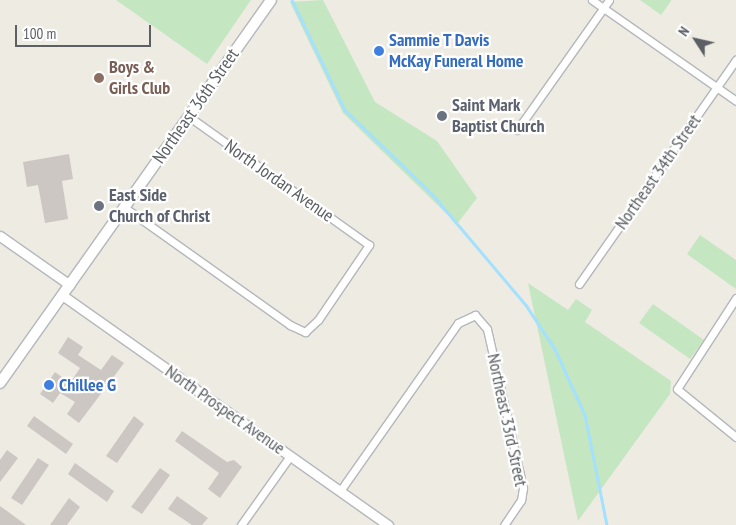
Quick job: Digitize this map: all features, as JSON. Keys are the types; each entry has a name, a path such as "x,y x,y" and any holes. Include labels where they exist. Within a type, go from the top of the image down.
{"main road":[{"name":"Northeast 36th Street","path":"0,383 270,0"}],"street":[{"path":"592,0 736,101"},
{"path":"518,130 609,0"},
{"name":"Northeast 34th Street","path":"579,284 736,60"},
{"name":"North Jordan Avenue","path":"124,207 305,332 318,320 369,245 188,116"},
{"path":"0,236 70,285"},
{"name":"North Prospect Avenue","path":"62,295 388,525"},
{"path":"736,298 677,389 736,437"},
{"name":"Northeast 33rd Street","path":"340,491 458,323 475,315 487,329 523,488 521,500 504,525"},
{"path":"241,525 290,456"}],"green space":[{"path":"116,0 251,0 207,64"},
{"path":"323,0 375,102 437,141 477,198 457,224 343,113 290,2"},
{"path":"640,0 671,0 671,1 661,15"},
{"path":"700,235 736,260 736,289 687,254"},
{"path":"528,283 568,310 576,299 592,310 585,322 671,381 670,394 578,521"},
{"path":"653,304 704,340 690,359 639,323"}],"building":[{"path":"69,154 73,179 62,181 68,219 45,223 38,185 27,187 23,162"},
{"path":"68,337 83,347 78,355 101,370 112,355 124,363 79,423 67,414 75,402 60,393 53,403 40,394 55,372 70,383 80,368 58,353"},
{"path":"34,416 73,444 66,454 27,426"},
{"path":"134,416 144,424 117,463 106,456"},
{"path":"182,431 227,462 234,460 242,467 220,498 208,489 219,473 175,441"},
{"path":"7,450 18,458 0,482 0,460"},
{"path":"38,458 49,465 22,505 11,498"},
{"path":"75,463 114,491 107,502 68,474"},
{"path":"160,468 170,475 142,514 131,507"},
{"path":"177,496 208,518 202,525 192,525 168,509"},
{"path":"69,498 80,507 67,525 50,525"},
{"path":"0,506 7,511 26,525 0,525"}],"waterway":[{"path":"292,0 345,110 433,195 526,305 555,349 585,415 607,525"}],"place":[{"name":"Sammie T Davis McKay Funeral Home","path":"379,51"},
{"name":"Boys & Girls Club","path":"99,78"},
{"name":"Saint Mark Baptist Church","path":"442,116"},
{"name":"East Side Church of Christ","path":"99,206"},
{"name":"Chillee G","path":"49,385"}]}
